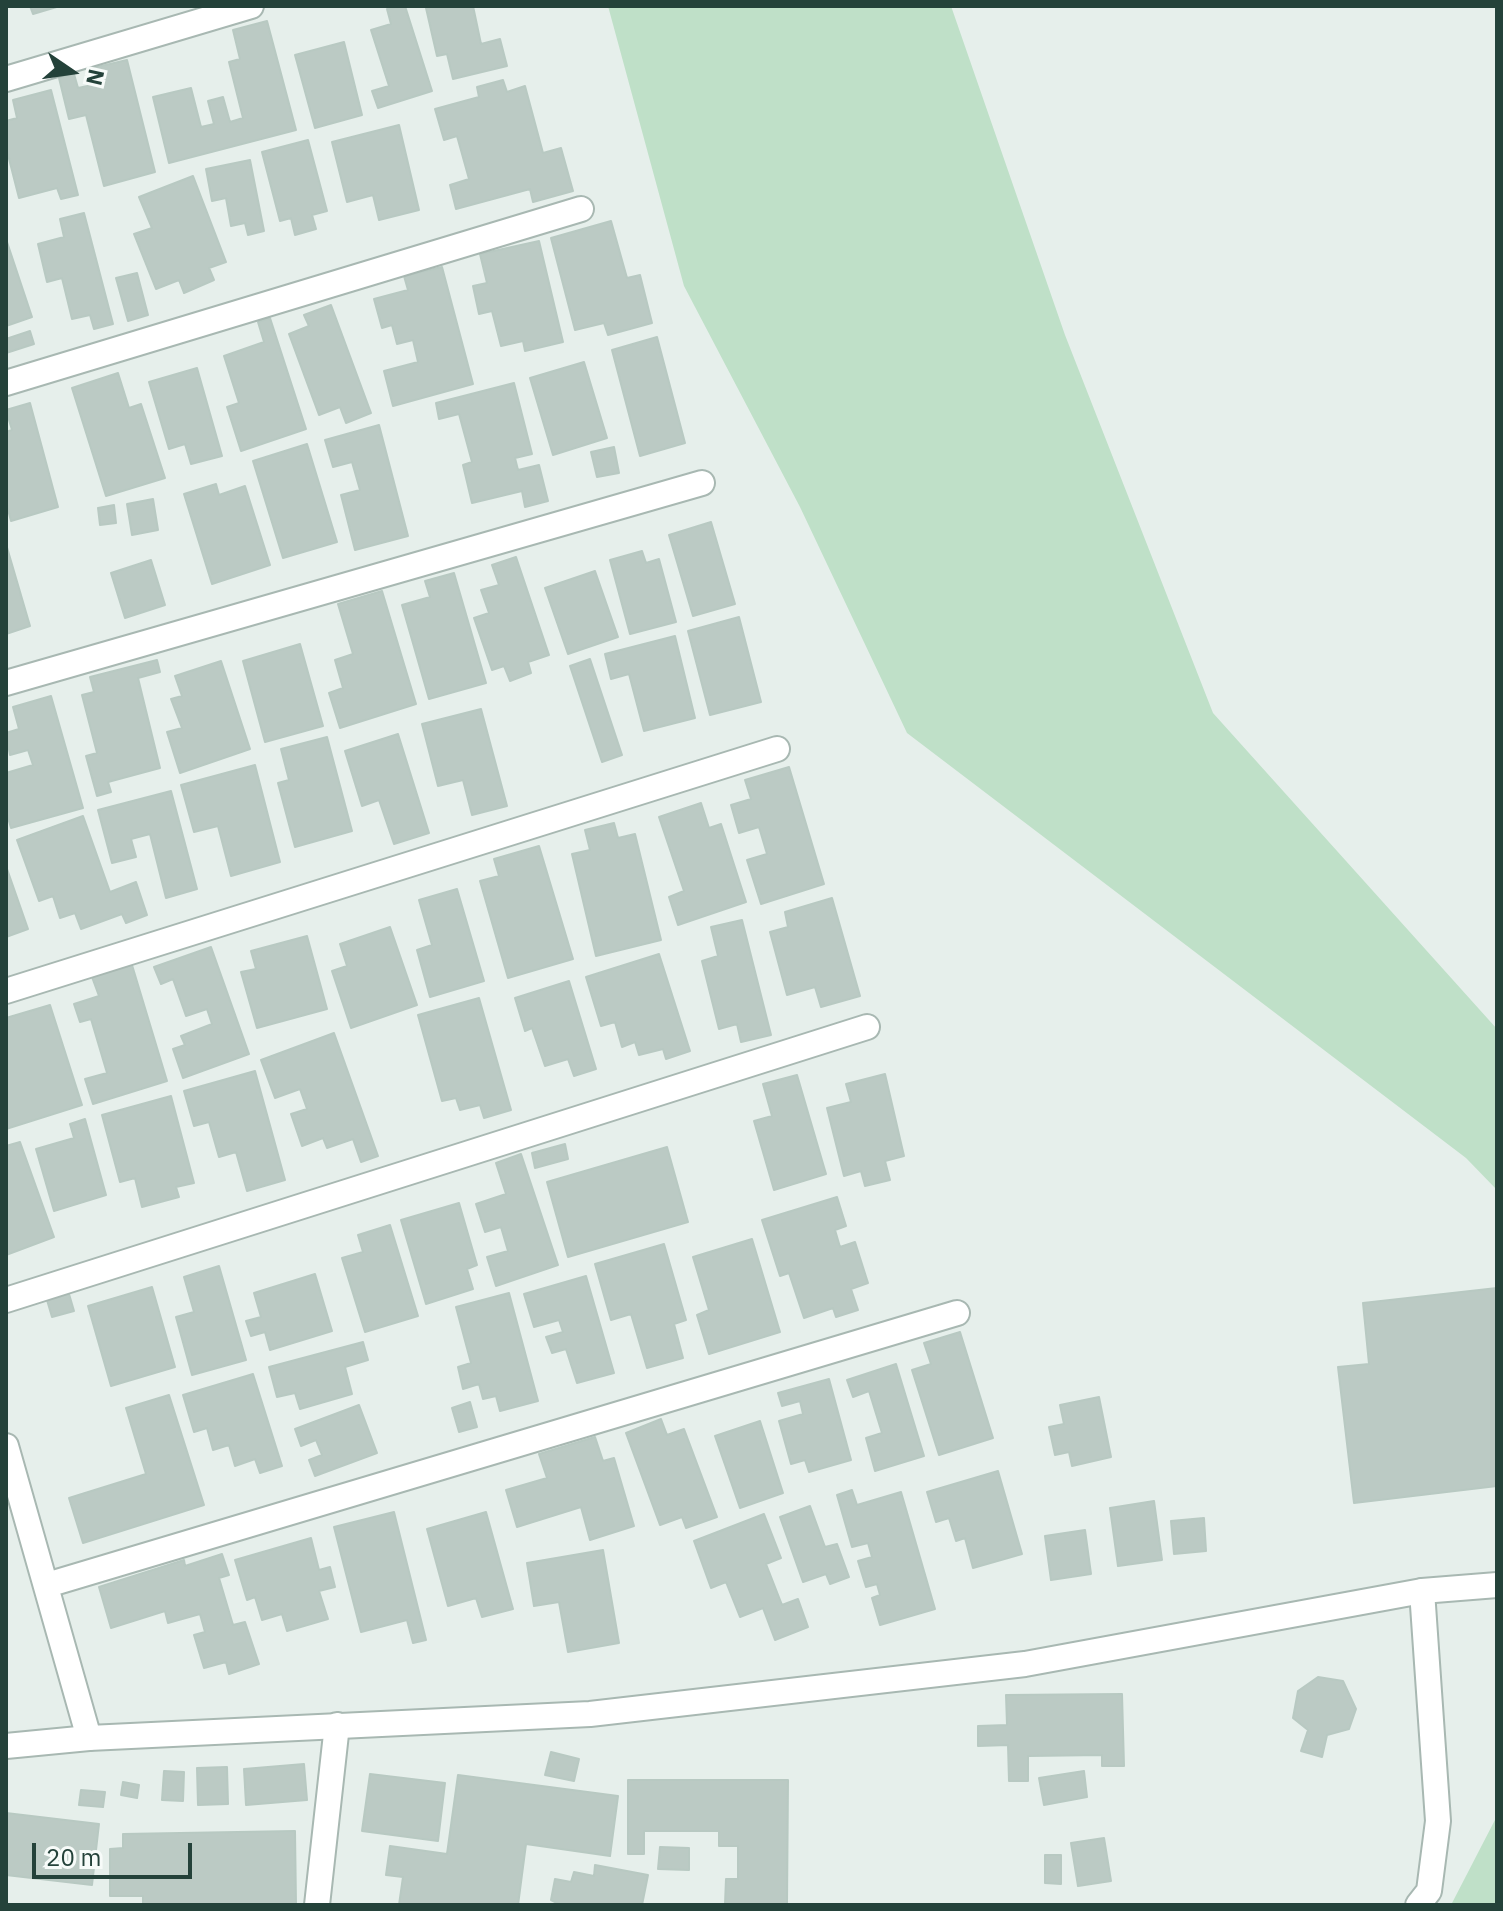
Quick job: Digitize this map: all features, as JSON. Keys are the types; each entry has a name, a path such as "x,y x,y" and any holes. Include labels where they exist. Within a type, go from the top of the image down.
{"street":[{"path":"6,79 251,6"},
{"path":"6,383 581,209"},
{"path":"6,683 702,483"},
{"path":"6,991 777,749"},
{"path":"6,1300 867,1027"},
{"path":"47,1585 957,1313"},
{"path":"6,1446 13,1492 47,1585 89,1738"},
{"path":"6,1746 89,1738 590,1714 1025,1664 1422,1591 1497,1585"},
{"path":"1418,1905 1429,1891 1438,1821 1422,1591"},
{"path":"317,1905 337,1725"}],"green space":[{"path":"608,6 951,6 1065,335 1213,713 1497,1029 1497,1190 1466,1158 907,733 800,507 684,286"},
{"path":"1497,1816 1497,1905 1451,1905"}],"building":[{"path":"30,6 60,6 33,14"},
{"path":"405,6 432,91 378,108 372,91 389,86 371,30 391,24 387,9"},
{"path":"473,6 481,44 500,39 507,66 453,79 447,54 437,56 426,8"},
{"path":"267,21 296,130 169,163 153,97 191,88 201,127 214,124 208,101 223,97 230,122 243,118 229,62 240,59 233,30"},
{"path":"344,42 362,115 315,128 295,55"},
{"path":"127,60 155,172 104,186 86,115 69,119 59,78 74,74 78,88 97,84 93,68"},
{"path":"503,80 507,92 525,86 543,153 561,148 573,191 533,202 530,189 456,209 450,185 469,179 457,136 444,140 435,109 479,97 477,87"},
{"path":"51,90 78,195 61,199 57,188 19,198 6,147 6,121 17,118 13,100"},
{"path":"399,125 419,210 379,220 373,195 347,202 332,142"},
{"path":"308,140 327,211 312,215 316,229 295,235 291,218 280,221 262,152"},
{"path":"250,160 264,231 248,235 245,223 231,226 226,198 212,201 206,169"},
{"path":"193,176 226,262 209,268 214,280 184,293 179,280 156,289 134,234 152,228 139,197"},
{"path":"84,213 113,324 94,329 90,315 72,319 62,278 47,282 38,244 64,237 60,219"},
{"path":"611,221 627,278 640,275 652,323 608,335 604,323 575,330 551,238"},
{"path":"6,239 32,317 6,326"},
{"path":"539,241 563,342 525,351 523,341 501,346 492,311 479,314 473,286 487,283 480,254"},
{"path":"442,267 473,384 393,406 384,371 418,362 413,340 397,344 392,325 382,328 374,299 408,290 404,276"},
{"path":"137,273 148,315 128,321 116,278"},
{"path":"331,305 371,413 346,423 340,407 319,415 289,334 309,326 304,315"},
{"path":"270,318 306,429 241,451 227,407 239,403 224,356 264,342 258,322"},
{"path":"30,331 34,344 6,353 6,339"},
{"path":"657,337 685,443 640,456 612,350"},
{"path":"584,362 607,438 553,455 530,378"},
{"path":"197,368 222,456 191,464 185,444 169,449 149,382"},
{"path":"118,373 129,408 141,404 165,478 106,496 72,388"},
{"path":"514,383 532,454 515,458 518,470 539,465 548,501 525,507 522,491 472,503 463,465 472,462 459,414 439,419 436,403"},
{"path":"30,403 58,507 11,521 6,502 6,432 12,430 6,410"},
{"path":"379,425 408,536 355,550 341,495 360,490 352,462 333,467 325,440"},
{"path":"307,444 337,542 283,558 253,461"},
{"path":"614,447 619,473 597,477 591,452"},
{"path":"216,484 219,495 245,486 270,565 212,584 184,494"},
{"path":"153,499 158,530 132,535 127,504"},
{"path":"114,505 116,523 100,525 98,508"},
{"path":"711,522 735,604 693,616 669,535"},
{"path":"6,544 30,626 6,634"},
{"path":"642,551 646,563 659,559 676,622 630,634 610,560"},
{"path":"516,557 549,655 528,662 531,673 510,681 504,666 492,670 474,618 489,613 481,590 499,585 492,565"},
{"path":"151,560 165,605 125,618 111,573"},
{"path":"595,571 618,637 568,654 545,588"},
{"path":"454,573 486,683 429,699 402,605 430,597 425,581"},
{"path":"382,591 416,704 340,728 329,693 343,688 335,660 353,654 338,604"},
{"path":"739,617 761,702 710,715 688,631"},
{"path":"675,636 695,718 644,731 629,674 611,679 605,654"},
{"path":"300,644 323,726 265,742 243,661"},
{"path":"590,659 622,755 602,762 570,666"},
{"path":"157,660 160,672 138,678 160,768 108,782 111,792 97,796 86,756 97,753 82,695 94,692 90,677"},
{"path":"221,661 250,749 180,773 167,732 182,728 171,699 182,696 175,676"},
{"path":"51,696 83,808 11,828 6,811 6,773 33,765 28,750 10,755 6,733 19,729 13,707"},
{"path":"481,709 507,806 472,815 463,780 438,786 422,724"},
{"path":"398,734 429,833 394,844 379,800 362,806 345,751"},
{"path":"327,737 352,831 295,847 278,783 289,780 281,749"},
{"path":"255,765 280,862 231,876 218,826 194,832 181,785"},
{"path":"789,767 824,884 761,904 747,860 767,854 759,827 739,833 731,805 751,799 745,780"},
{"path":"171,791 197,889 166,898 150,834 131,839 136,857 112,863 98,810"},
{"path":"701,803 709,828 721,824 746,902 678,925 669,897 684,891 659,817"},
{"path":"83,816 110,892 136,882 147,915 126,923 122,914 81,929 75,913 60,918 53,896 39,901 17,840"},
{"path":"614,823 618,838 635,834 661,940 596,956 572,854 590,850 585,830"},
{"path":"539,846 573,959 508,978 480,881 499,876 494,859"},
{"path":"6,866 28,929 6,937"},
{"path":"457,889 484,981 430,997 417,950 432,945 419,900"},
{"path":"832,898 860,996 821,1007 815,987 787,995 770,932 788,927 785,912"},
{"path":"742,920 771,1035 741,1042 737,1024 719,1029 702,961 718,956 711,927"},
{"path":"390,927 417,1005 351,1028 332,971 347,966 340,944"},
{"path":"307,936 327,1009 257,1028 241,972 256,969 251,951"},
{"path":"211,947 249,1054 183,1078 173,1049 185,1045 181,1036 212,1024 207,1009 186,1016 173,979 161,984 154,967"},
{"path":"659,954 690,1051 666,1059 663,1049 639,1055 635,1042 622,1047 615,1022 601,1026 586,977"},
{"path":"132,965 167,1081 93,1104 85,1079 107,1073 91,1019 80,1022 74,1004 99,996 92,977"},
{"path":"569,981 596,1069 574,1076 568,1059 545,1066 532,1028 525,1031 515,998"},
{"path":"479,998 511,1110 484,1118 480,1105 460,1110 456,1098 442,1101 418,1015"},
{"path":"50,1005 82,1105 6,1129 6,1018"},
{"path":"334,1033 378,1156 361,1162 353,1139 327,1148 323,1138 302,1146 291,1114 307,1109 300,1089 275,1098 261,1060"},
{"path":"255,1071 285,1180 247,1191 236,1152 219,1157 209,1122 194,1126 184,1091"},
{"path":"885,1074 904,1156 885,1161 890,1180 865,1186 861,1171 844,1176 827,1108 851,1102 846,1084"},
{"path":"797,1075 826,1174 774,1190 754,1121 772,1116 763,1084"},
{"path":"171,1096 194,1183 176,1187 179,1197 142,1207 135,1178 120,1182 102,1115"},
{"path":"85,1119 106,1195 54,1211 36,1149 74,1138 70,1124"},
{"path":"20,1142 54,1237 6,1255 6,1146"},
{"path":"565,1144 568,1159 535,1168 532,1153"},
{"path":"667,1147 688,1222 568,1257 547,1182"},
{"path":"521,1154 558,1265 496,1286 487,1257 508,1251 501,1227 485,1232 476,1204 506,1194 496,1163"},
{"path":"837,1197 846,1226 835,1230 840,1247 855,1242 868,1283 851,1289 858,1310 836,1317 833,1308 804,1318 789,1273 780,1276 762,1220"},
{"path":"459,1203 477,1265 467,1269 473,1289 426,1304 401,1220"},
{"path":"390,1225 418,1316 365,1332 342,1258 363,1252 358,1235"},
{"path":"752,1239 780,1332 709,1354 697,1315 709,1310 693,1257"},
{"path":"664,1244 686,1320 674,1324 683,1358 647,1368 631,1314 611,1320 595,1264"},
{"path":"219,1266 246,1360 192,1375 176,1317 194,1312 184,1277"},
{"path":"315,1274 332,1331 270,1350 265,1332 251,1336 246,1321 261,1317 254,1293"},
{"path":"586,1276 614,1373 577,1383 566,1349 552,1353 546,1337 563,1332 559,1320 534,1327 524,1294"},
{"path":"152,1287 175,1367 111,1386 88,1306"},
{"path":"1497,1288 1497,1486 1354,1503 1338,1367 1369,1364 1363,1303"},
{"path":"509,1293 538,1401 500,1411 496,1396 483,1399 479,1384 463,1389 458,1367 471,1363 456,1307"},
{"path":"69,1294 74,1311 52,1317 47,1300"},
{"path":"960,1332 993,1438 939,1455 912,1370 931,1364 924,1343"},
{"path":"363,1342 368,1360 345,1367 352,1394 300,1409 295,1393 277,1397 269,1367"},
{"path":"896,1364 924,1456 875,1471 866,1438 882,1433 869,1391 853,1397 847,1380"},
{"path":"253,1374 282,1466 260,1473 255,1459 235,1466 229,1445 213,1450 207,1428 194,1432 183,1395"},
{"path":"829,1379 851,1460 809,1472 805,1460 791,1464 779,1421 803,1414 800,1401 782,1406 778,1393"},
{"path":"169,1395 204,1505 83,1543 69,1498 146,1474 126,1408"},
{"path":"1099,1397 1111,1457 1072,1466 1069,1452 1055,1455 1049,1427 1064,1424 1060,1405"},
{"path":"470,1402 477,1427 459,1432 452,1408"},
{"path":"359,1405 377,1453 315,1476 309,1460 322,1455 316,1440 301,1446 295,1429"},
{"path":"661,1419 667,1435 684,1429 717,1517 686,1528 682,1517 660,1525 626,1433"},
{"path":"760,1421 783,1493 740,1508 715,1436"},
{"path":"595,1437 603,1461 614,1458 634,1526 590,1540 581,1507 517,1527 506,1490 547,1478 539,1454"},
{"path":"998,1471 1022,1554 973,1568 965,1538 956,1541 949,1518 936,1522 927,1492"},
{"path":"852,1490 857,1505 901,1492 935,1609 880,1625 872,1598 880,1595 877,1584 866,1587 858,1561 872,1557 868,1543 852,1547 837,1495"},
{"path":"1154,1501 1162,1560 1118,1566 1110,1508"},
{"path":"810,1506 825,1547 837,1544 849,1577 830,1584 826,1574 803,1582 780,1517"},
{"path":"394,1512 426,1640 413,1643 407,1620 361,1632 334,1527"},
{"path":"486,1512 513,1609 482,1617 476,1598 448,1606 427,1529"},
{"path":"764,1514 781,1558 766,1564 782,1605 798,1599 808,1627 775,1640 763,1608 740,1617 726,1582 711,1588 694,1541"},
{"path":"1204,1518 1206,1551 1174,1554 1171,1521"},
{"path":"1085,1530 1091,1574 1051,1580 1045,1536"},
{"path":"311,1538 319,1570 330,1567 335,1587 319,1591 328,1619 287,1631 282,1614 262,1620 255,1597 247,1600 235,1560"},
{"path":"603,1550 619,1643 568,1652 559,1602 534,1606 527,1563"},
{"path":"222,1554 229,1575 219,1578 233,1625 245,1622 259,1664 229,1674 226,1662 204,1668 194,1635 205,1632 200,1614 168,1623 165,1611 111,1628 99,1587 184,1560 185,1566"},
{"path":"1318,1677 1343,1681 1356,1709 1349,1729 1327,1735 1322,1757 1301,1751 1308,1730 1293,1718 1298,1691"},
{"path":"1122,1694 1124,1766 1102,1766 1102,1755 1028,1756 1028,1781 1009,1781 1008,1745 978,1746 978,1726 1007,1725 1006,1695"},
{"path":"551,1752 579,1759 574,1781 545,1775"},
{"path":"304,1764 307,1800 246,1805 244,1769"},
{"path":"227,1767 228,1804 198,1805 197,1768"},
{"path":"164,1771 184,1772 183,1801 162,1800"},
{"path":"1084,1771 1087,1797 1044,1805 1039,1778"},
{"path":"370,1774 445,1783 438,1841 362,1831"},
{"path":"458,1775 618,1796 610,1856 526,1844 518,1905 399,1905 403,1877 386,1875 390,1846 447,1854"},
{"path":"628,1780 788,1780 787,1904 725,1904 726,1879 738,1879 738,1846 719,1846 719,1831 644,1831 644,1854 628,1854"},
{"path":"123,1782 139,1785 137,1798 121,1795"},
{"path":"81,1790 105,1792 103,1807 79,1805"},
{"path":"6,1813 99,1824 92,1885 6,1875"},
{"path":"295,1831 296,1905 143,1905 143,1896 110,1896 110,1849 123,1848 123,1834"},
{"path":"1104,1838 1111,1881 1078,1886 1071,1843"},
{"path":"660,1847 689,1848 689,1870 658,1869"},
{"path":"1045,1855 1061,1855 1061,1884 1045,1883"},
{"path":"595,1865 648,1875 642,1905 561,1905 551,1900 555,1879 571,1882 574,1872 594,1876"}]}
